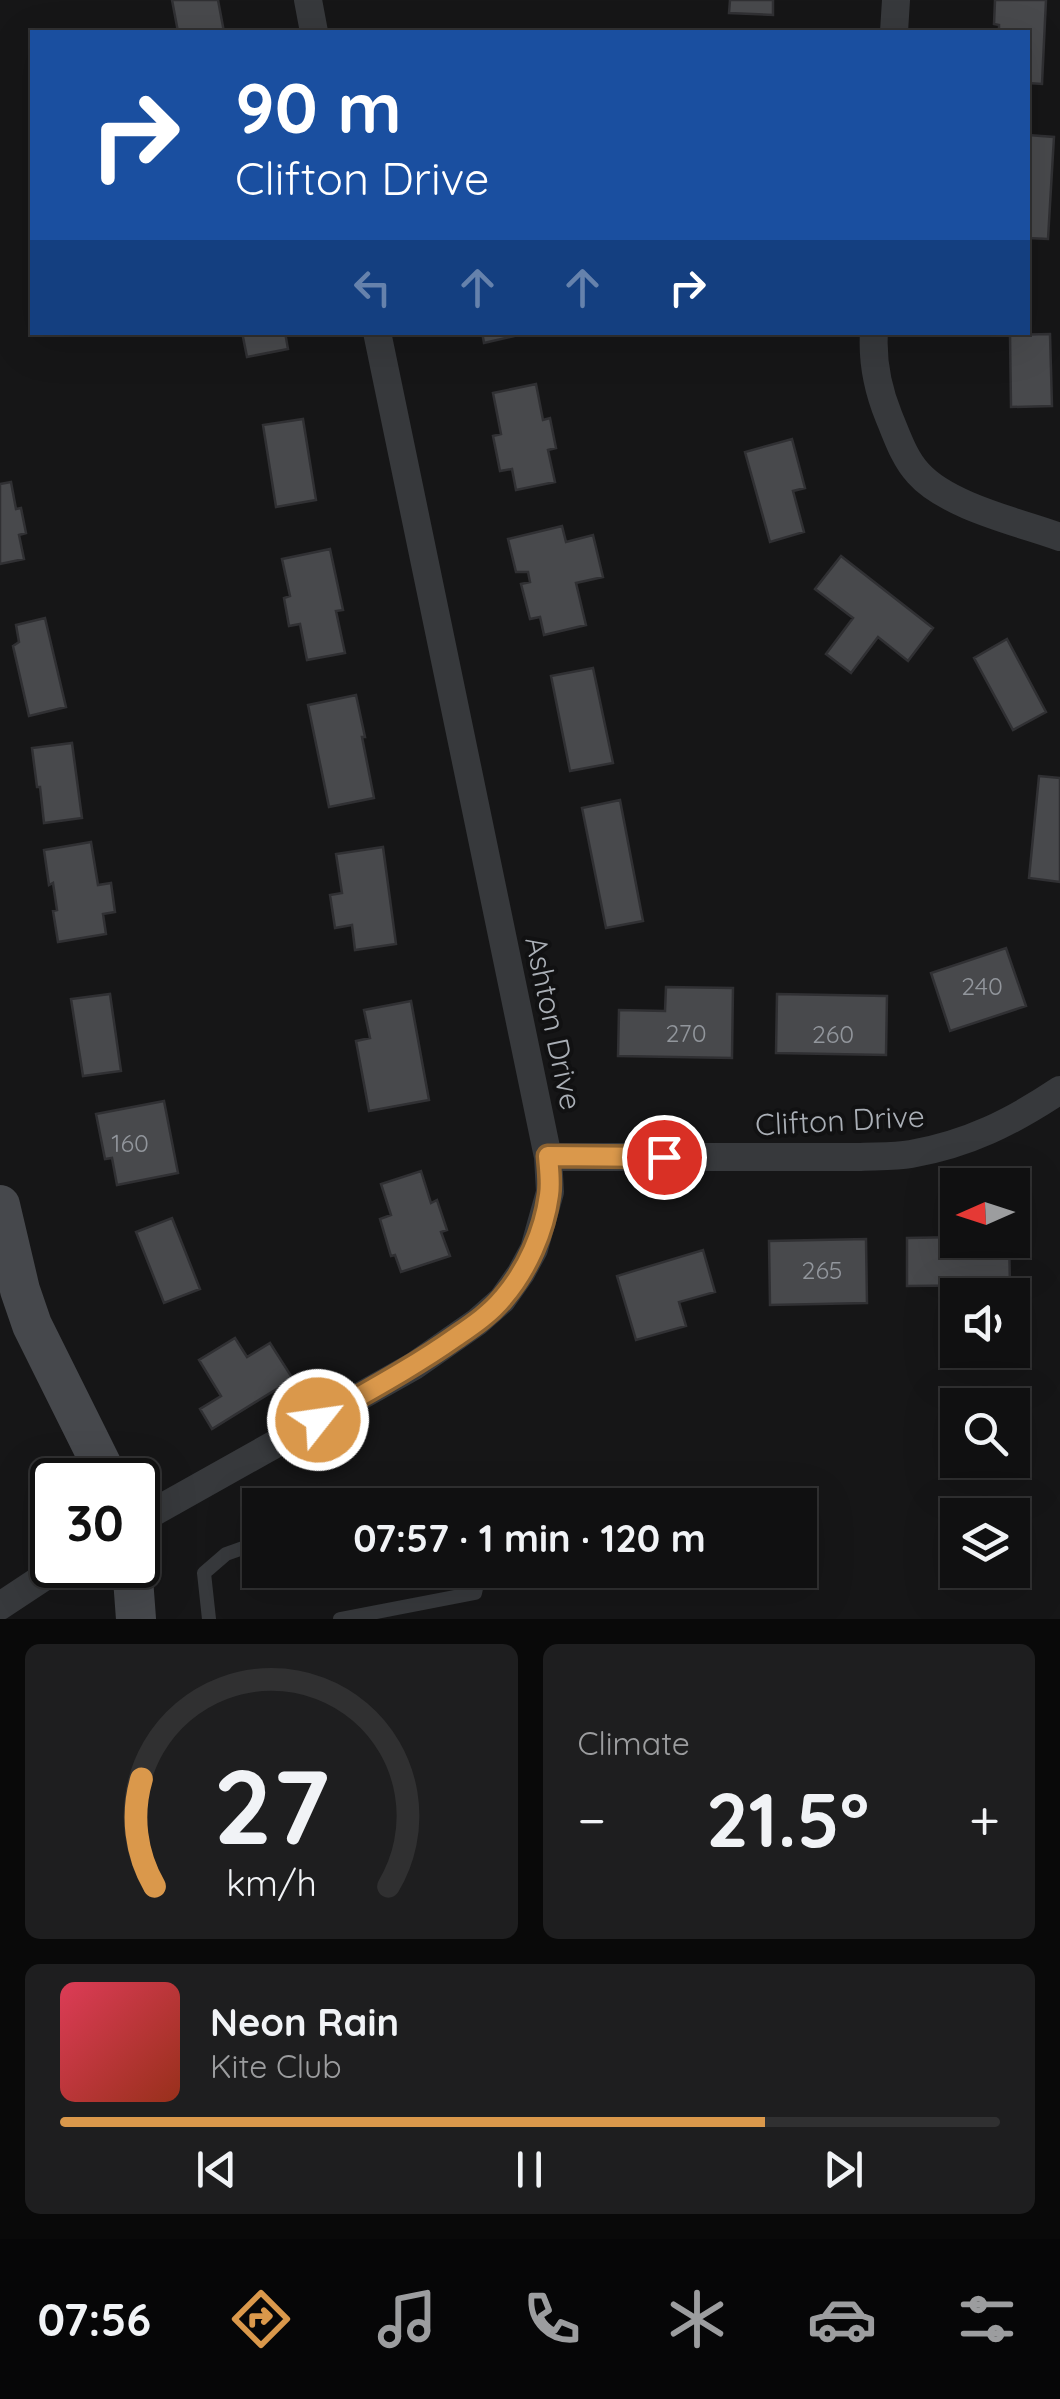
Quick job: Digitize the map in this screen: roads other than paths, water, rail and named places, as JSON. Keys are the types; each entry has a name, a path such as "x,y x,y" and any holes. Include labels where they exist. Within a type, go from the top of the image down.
{"street":[{"path":"308,0 314,30"},
{"path":"894,30 896,0"},
{"name":"Ashton Drive","path":"160,1509 414,1366 477,1322 502,1300 521,1273 534,1249 550,1192 548,1156 378,335"},
{"path":"874,335 876,373 884,404 918,474 964,504 1060,537"},
{"name":"Clifton Drive","path":"548,1156 908,1154 959,1144 1018,1118 1060,1090"},
{"path":"0,1204 32,1324 98,1458"},
{"path":"0,1606 30,1586"},
{"path":"134,1588 136,1619"}],"lane":[{"path":"210,1619 204,1573 226,1554 242,1548"},
{"path":"340,1619 474,1594 476,1588"}]}
